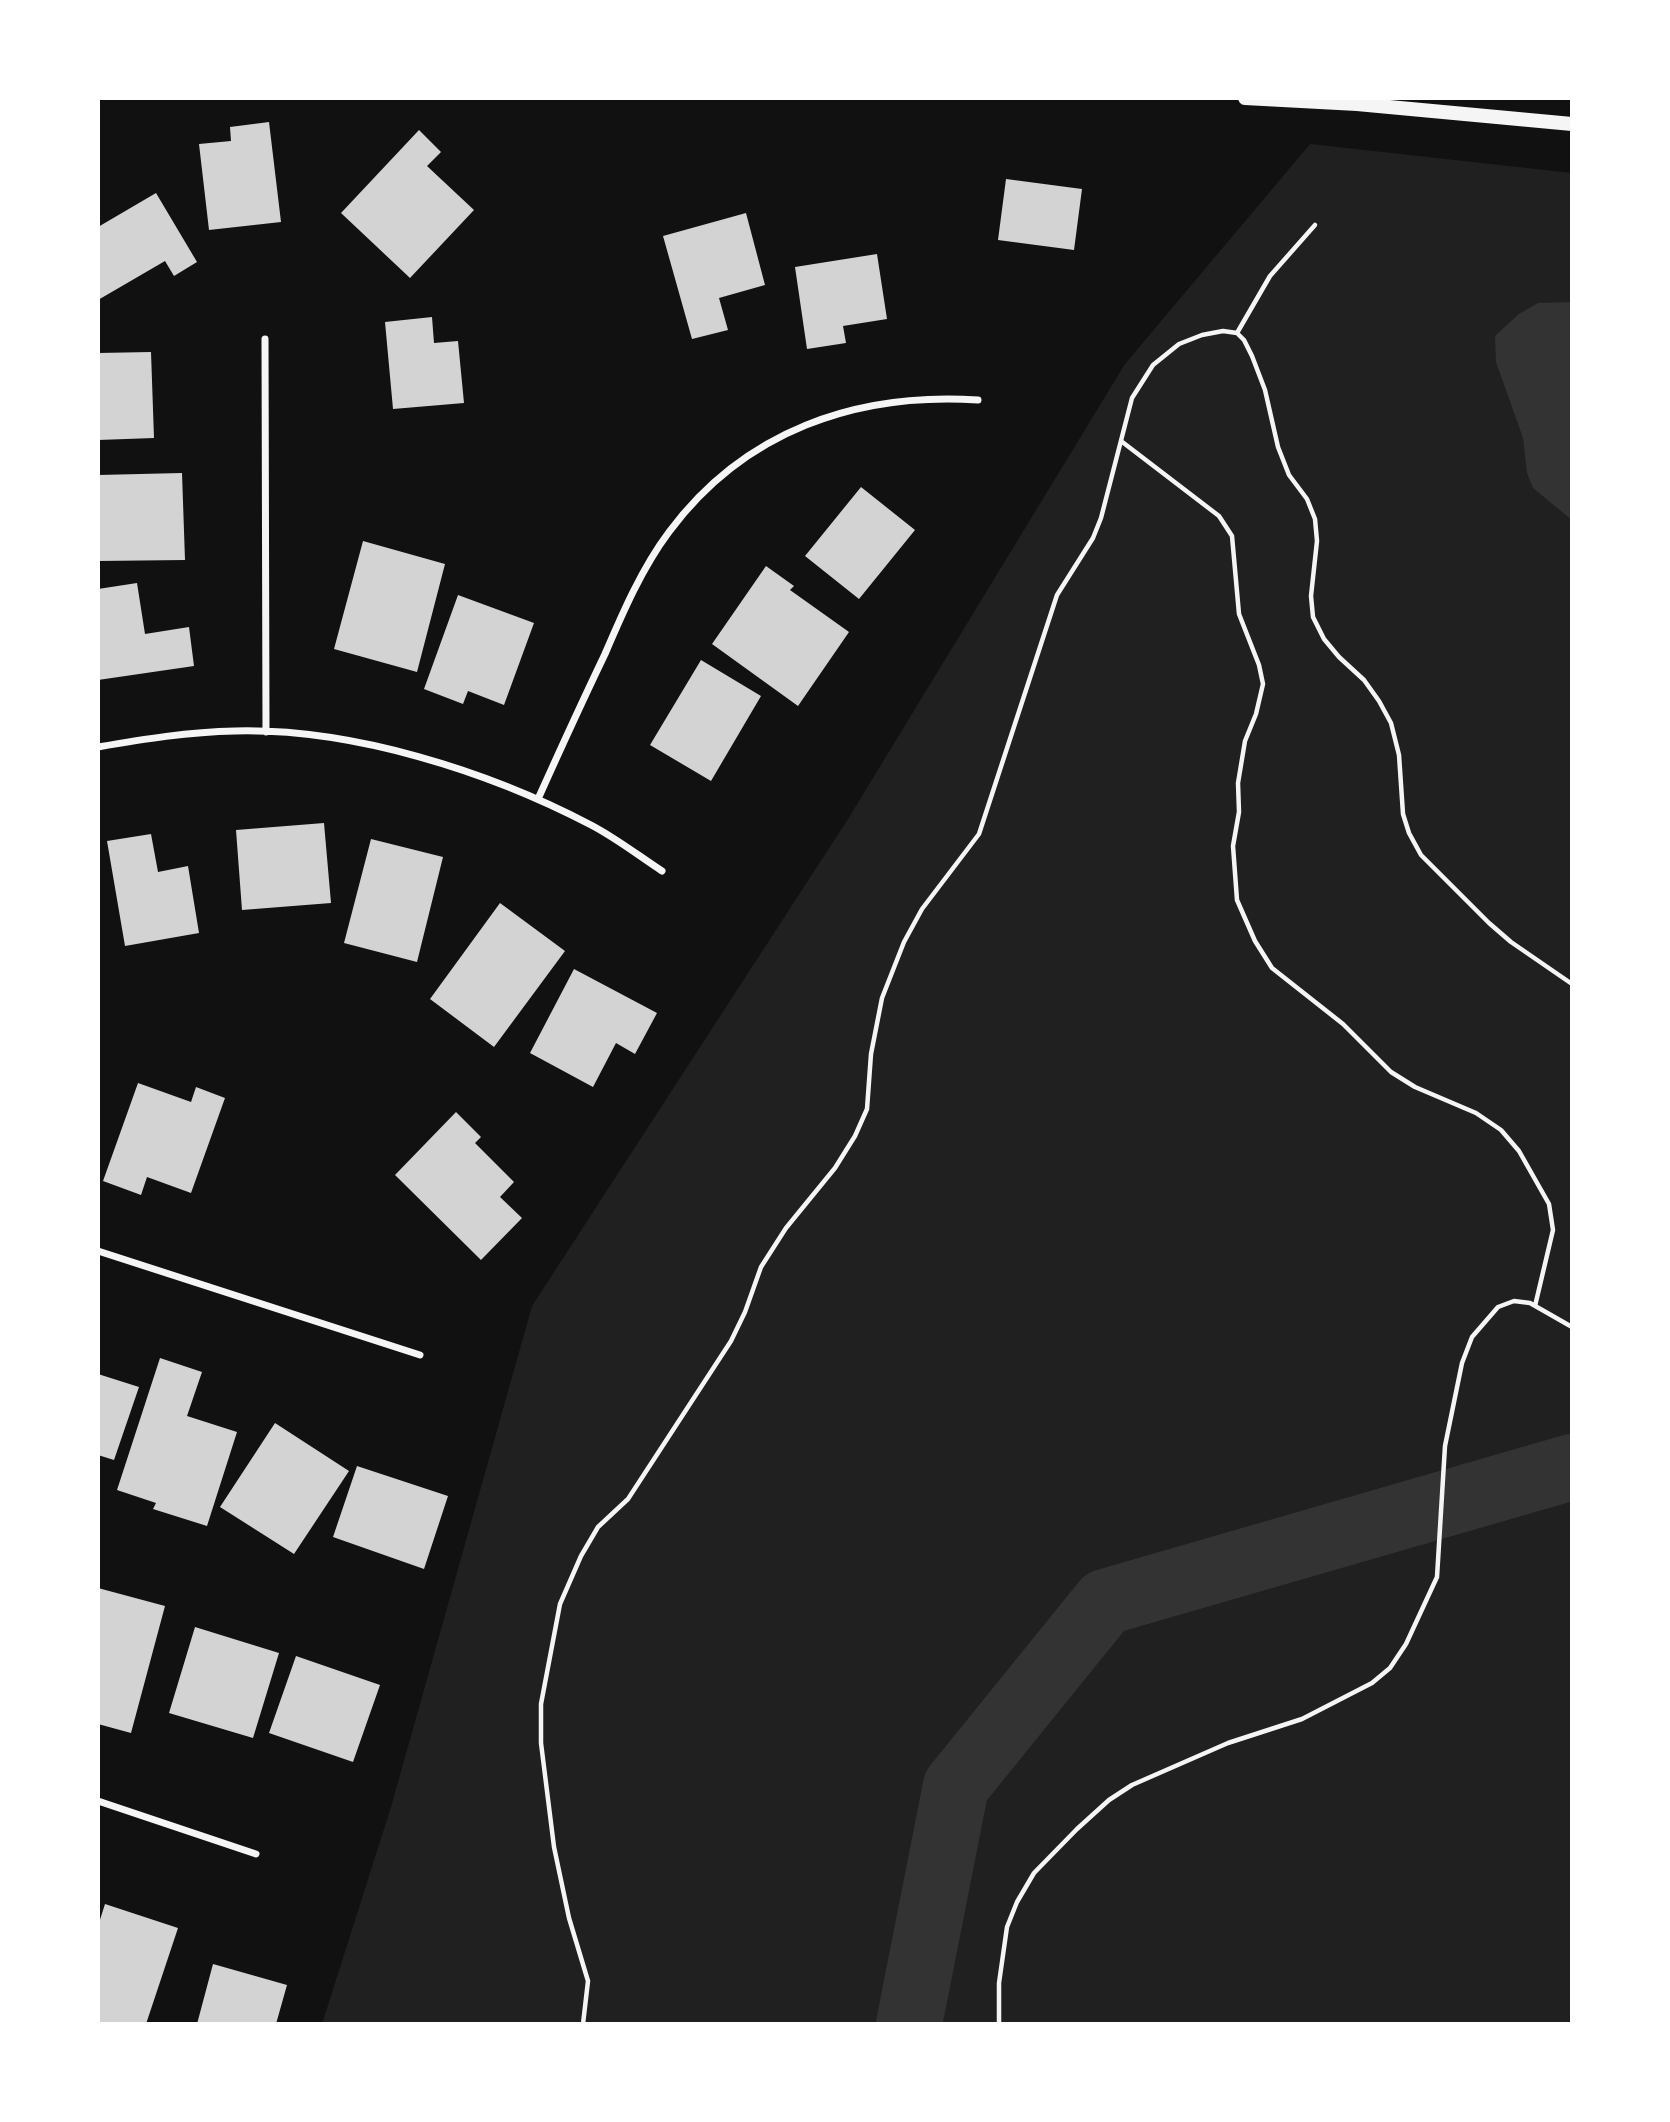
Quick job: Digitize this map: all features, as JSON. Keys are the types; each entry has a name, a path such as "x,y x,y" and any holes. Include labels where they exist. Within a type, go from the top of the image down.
{"main road":[{"path":"1245,98 1357,104 1572,124"}],"street":[{"path":"265,340 266,732"},
{"path":"538,799 632,593 668,533 716,481 773,440 837,413 871,404 941,397 978,400"},
{"path":"98,747 161,736 236,731 313,736 388,749 485,778 538,799 594,827 663,871"},
{"path":"98,1251 420,1355"},
{"path":"98,1801 256,1854"}],"path":[{"path":"1237,333 1270,276 1315,225"},
{"path":"583,2024 589,1982 569,1918 554,1847 541,1743 541,1704 560,1604 581,1556 598,1527 628,1499 647,1472 731,1341 761,1267 786,1228 835,1168 859,1127 867,1109 871,1054 883,998 904,943 922,909 979,834 1057,595 1093,538 1109,490 1132,398 1153,365 1179,344 1202,335 1223,331 1237,333 1244,340 1265,390 1278,447 1289,475 1307,499 1315,519 1317,541 1311,596 1313,617 1324,639 1364,680 1391,723 1399,755 1403,814 1409,833 1421,855 1511,942 1572,984"},
{"path":"1120,441 1219,516 1232,536 1239,614 1259,665 1263,684 1256,714 1245,741 1238,783 1239,812 1233,846 1237,900 1255,941 1272,968 1343,1024 1391,1072 1415,1087 1476,1113 1501,1130 1518,1151 1549,1204 1553,1230 1535,1306"},
{"path":"999,2024 999,1983 1007,1927 1012,1914 1034,1873 1077,1829 1109,1800 1132,1784 1228,1743 1302,1719 1372,1683 1390,1668 1406,1644 1437,1577 1445,1446 1462,1363 1472,1337 1498,1307 1514,1301 1535,1306 1572,1327"}],"shaded area":[{"path":"1310,144 1572,173 1572,2024 322,2024 391,1807 532,1306 848,819 1125,364"},
{"path":"1572,302 1572,520 1533,488 1527,473 1523,438 1496,362 1495,336 1519,314 1538,303"}],"building":[{"path":"269,122 281,222 209,230 199,144 231,141 230,127"},
{"path":"419,130 441,152 427,166 474,210 410,278 341,213"},
{"path":"1006,179 1082,189 1074,250 998,240"},
{"path":"156,193 197,262 174,276 165,261 98,300 98,227"},
{"path":"746,213 765,285 719,298 728,330 692,339 663,236"},
{"path":"877,254 887,319 843,326 846,343 807,349 795,267"},
{"path":"432,317 434,343 458,341 464,403 393,409 385,322"},
{"path":"151,352 154,438 98,440 98,353"},
{"path":"182,473 185,560 98,561 98,475"},
{"path":"861,487 915,530 859,599 805,556"},
{"path":"363,541 445,564 417,672 334,649"},
{"path":"766,566 794,586 790,590 849,632 798,706 712,644"},
{"path":"137,583 145,634 189,627 194,666 98,680 98,589"},
{"path":"458,595 534,623 504,705 468,691 463,704 424,689"},
{"path":"701,660 761,696 711,781 650,745"},
{"path":"324,823 331,903 242,910 236,830"},
{"path":"151,834 158,872 188,866 199,933 125,946 107,841"},
{"path":"371,839 443,857 417,962 344,943"},
{"path":"500,903 565,951 494,1047 430,999"},
{"path":"574,969 657,1013 635,1054 616,1043 593,1087 530,1053"},
{"path":"138,1083 191,1102 196,1087 225,1098 191,1193 147,1177 141,1195 103,1181"},
{"path":"456,1112 481,1137 475,1143 514,1182 500,1197 522,1218 481,1260 395,1175"},
{"path":"160,1358 202,1372 187,1416 237,1432 207,1526 153,1509 156,1503 117,1490"},
{"path":"98,1374 139,1387 114,1460 98,1455"},
{"path":"275,1423 349,1471 294,1554 220,1507"},
{"path":"357,1466 448,1496 424,1569 333,1537"},
{"path":"98,1588 165,1606 131,1733 98,1724"},
{"path":"195,1627 279,1653 253,1738 169,1713"},
{"path":"296,1656 380,1685 353,1762 269,1733"},
{"path":"105,1904 178,1928 146,2024 98,2024 98,1926"},
{"path":"213,1964 287,1985 276,2024 197,2024"}],"waterway":[{"path":"909,2024 956,1786 1105,1602 1572,1467"}]}
